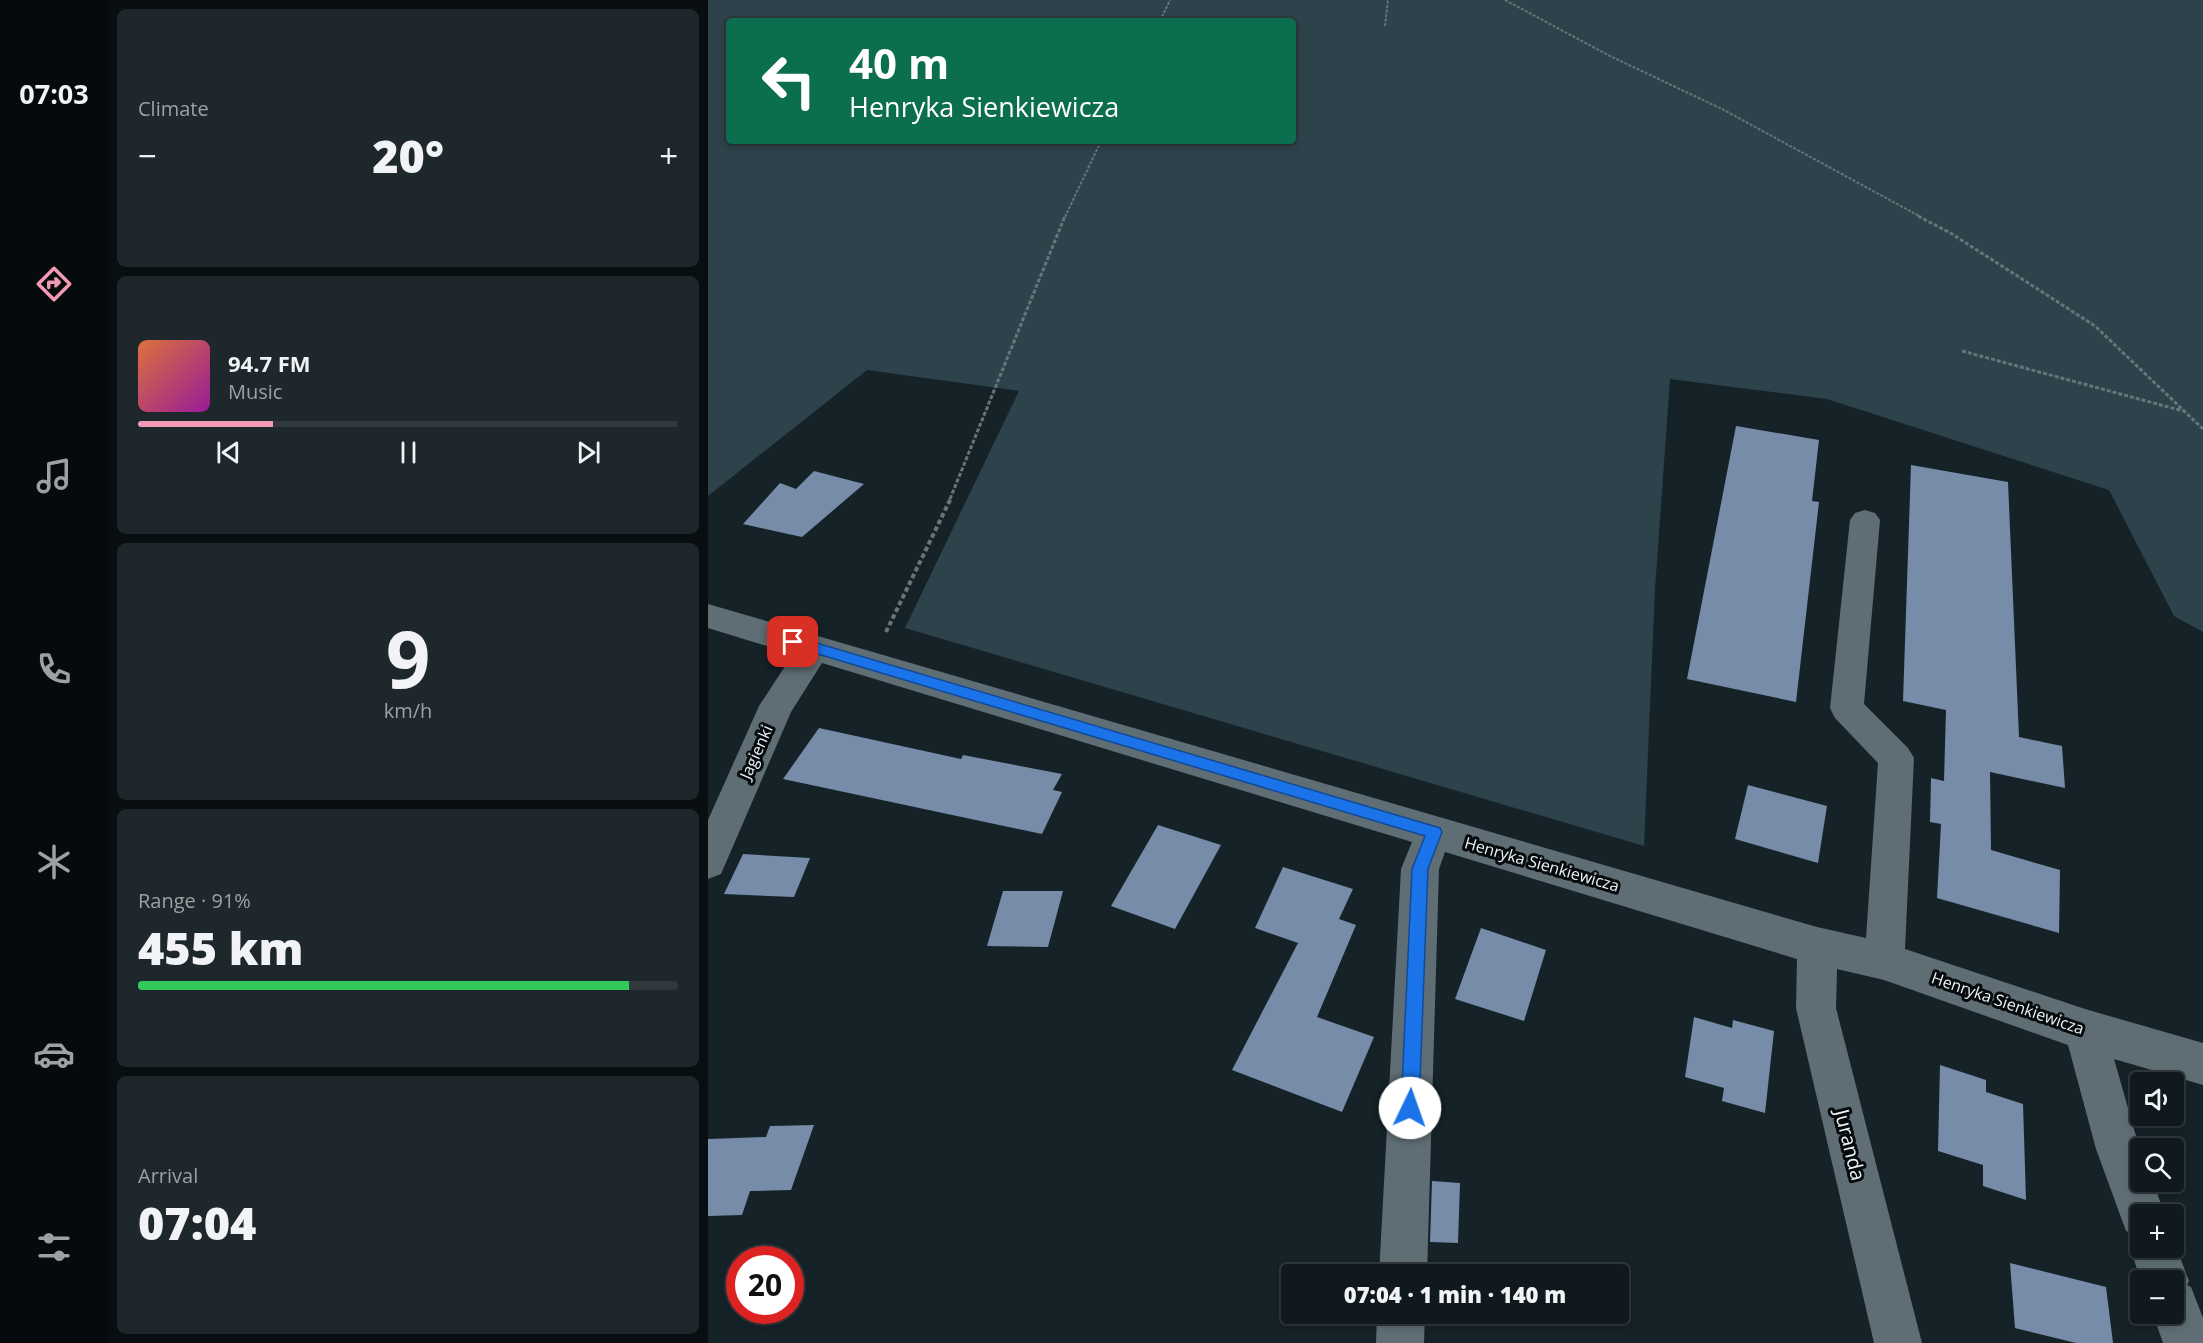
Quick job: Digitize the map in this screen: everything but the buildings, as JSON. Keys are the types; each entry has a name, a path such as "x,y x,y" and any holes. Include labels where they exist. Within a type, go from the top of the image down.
{"street":[{"path":"1865,520 1847,708 1896,758 1884,961"},
{"name":"Henryka Sienkiewicza","path":"708,616 1817,946 1884,961 2085,1030 2203,1064"},
{"name":"Jagienki","path":"708,862 776,706 814,648"},
{"path":"1403,1264 1420,869 1434,832"},
{"name":"Juranda","path":"1817,946 1816,1008 1898,1343"},
{"path":"2085,1030 2118,1149 2138,1204"},
{"path":"1400,1343 1401,1324"},
{"path":"2181,1324 2187,1343"}],"path":[{"path":"1161,18 1170,0"},
{"path":"1385,26 1388,0"},
{"path":"1505,0 1610,56 1722,109 1952,234 2095,326 2203,429"},
{"path":"871,664 961,476 1066,214 1100,144"},
{"path":"1962,351 2184,411"}],"shaded area":[{"path":"708,0 2203,0 2203,632 2174,616 2109,490 1827,399 1670,379 1655,589 1644,846 905,628 1019,391 867,370 708,496"}],"route":[{"path":"793,642 1434,832 1420,869 1410,1108"}]}
